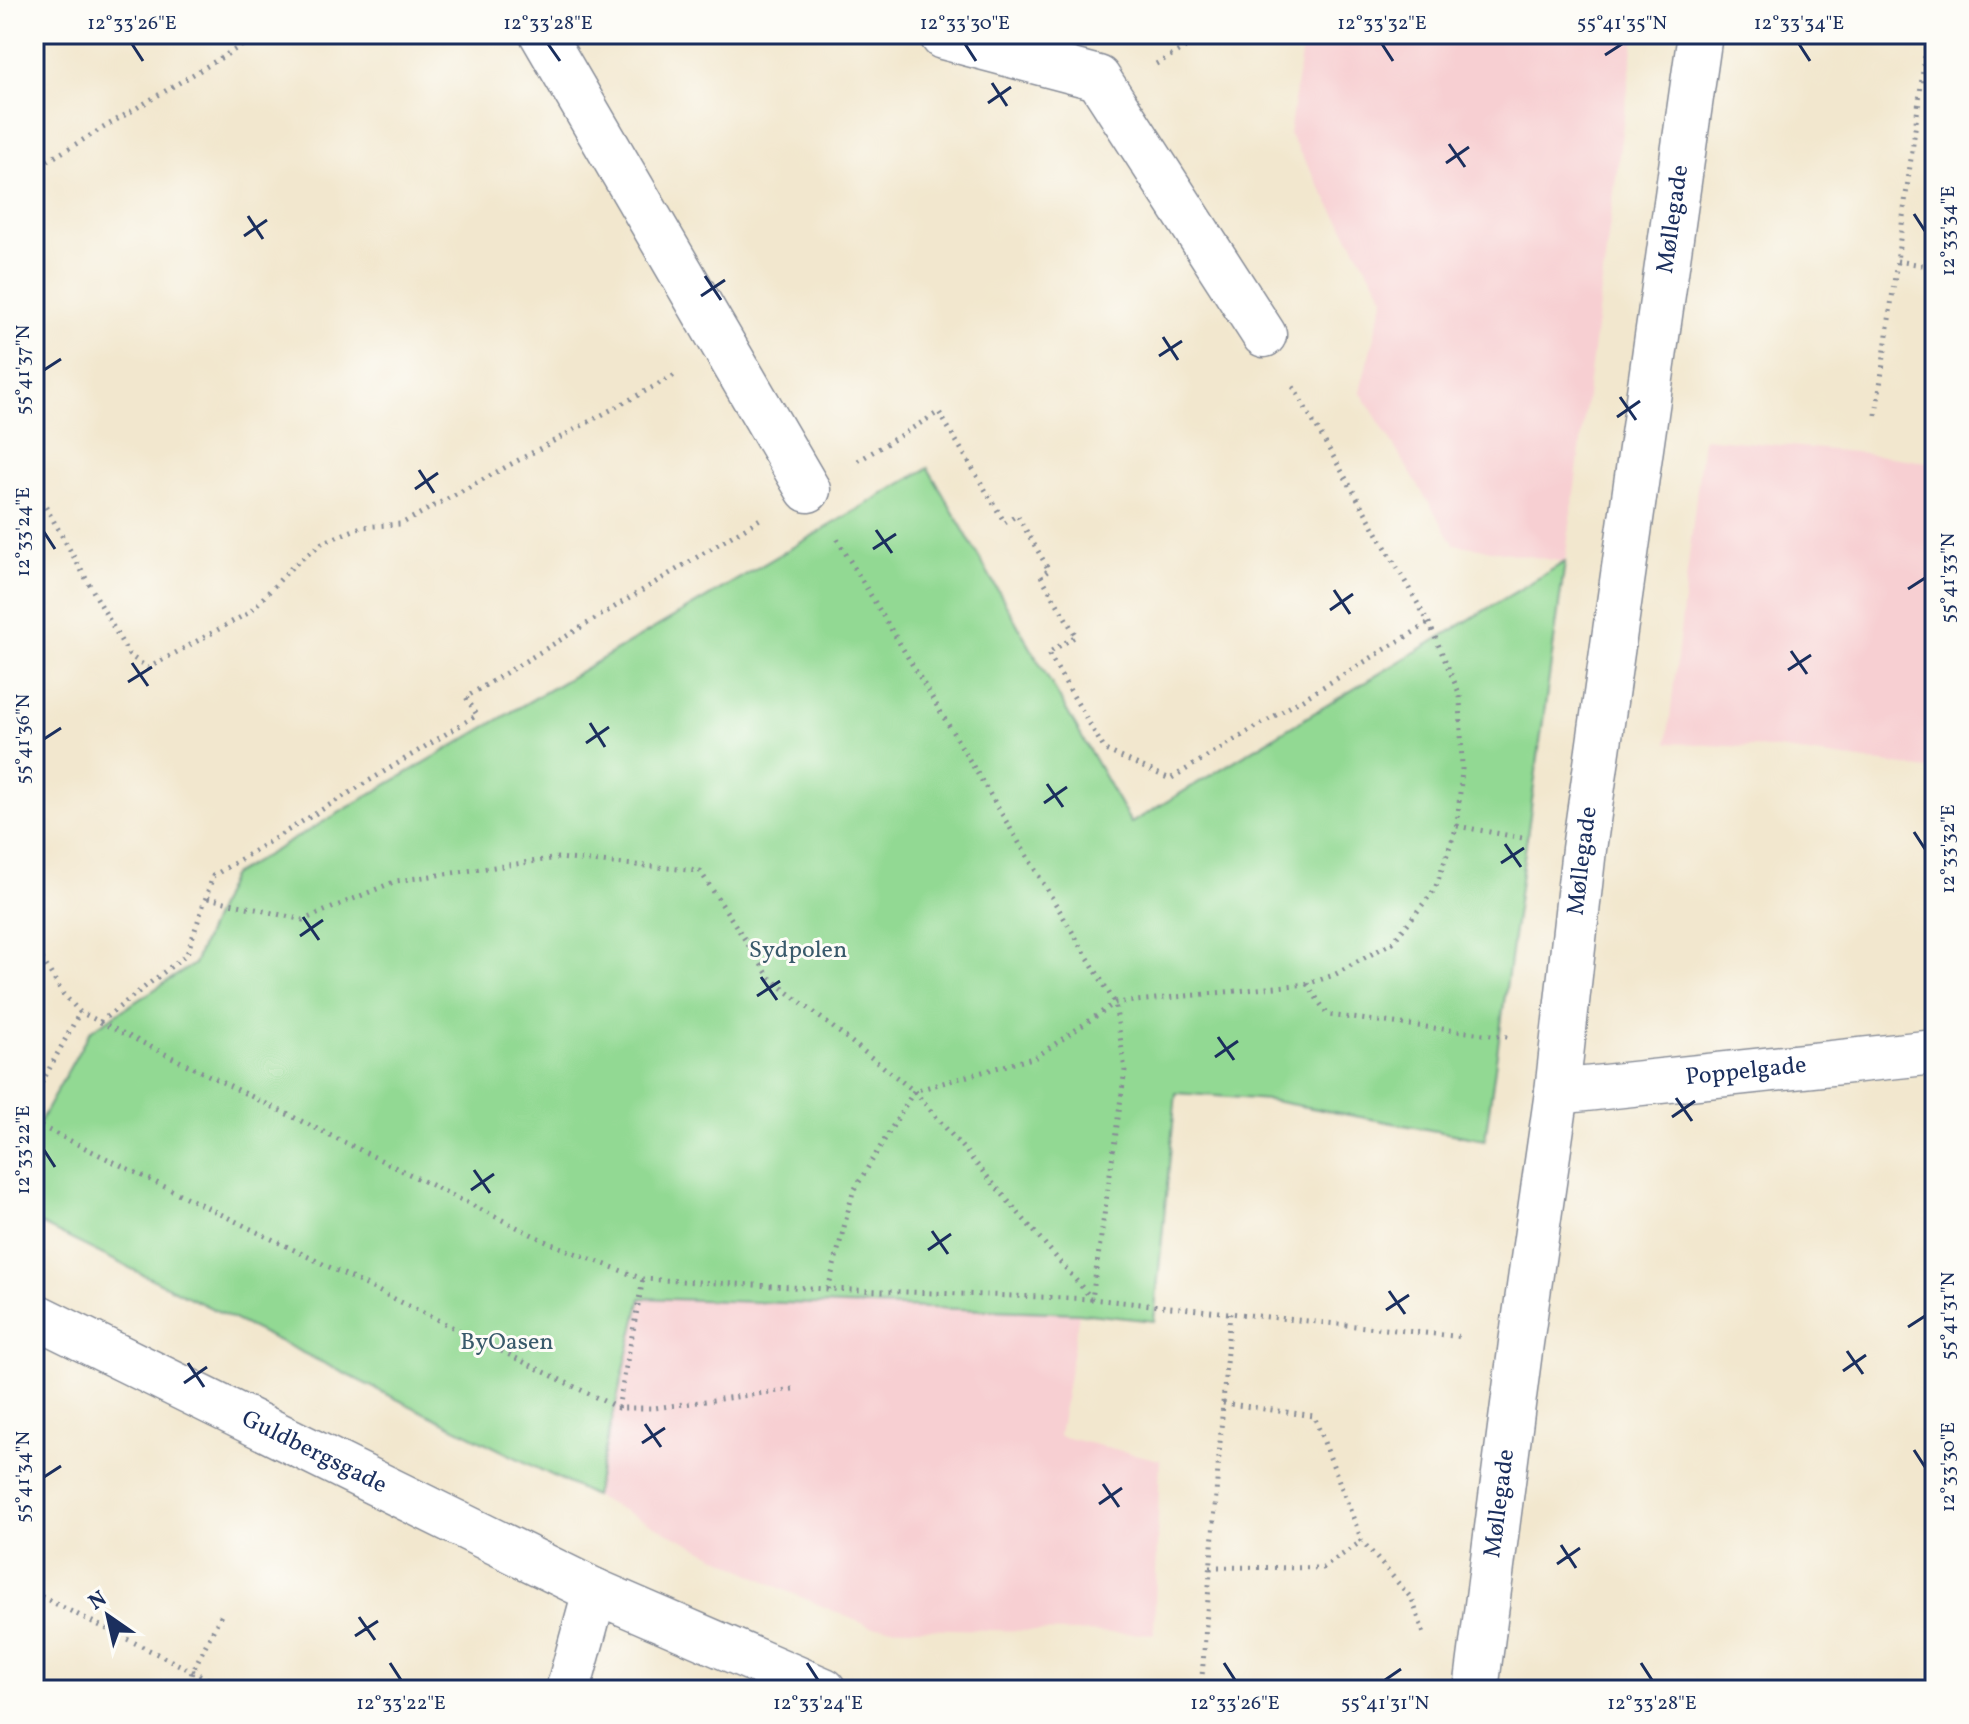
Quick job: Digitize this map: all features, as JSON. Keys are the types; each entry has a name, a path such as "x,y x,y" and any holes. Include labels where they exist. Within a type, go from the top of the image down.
{"street":[{"path":"542,34 808,490"},
{"name":"Møllegade","path":"1476,1690 1557,1092 1584,849 1700,34"},
{"path":"942,36 1098,78 1264,335"},
{"name":"Poppelgade","path":"1557,1092 1935,1052"},
{"name":"Guldbergsgade","path":"34,1315 595,1591 824,1690"},
{"path":"568,1690 595,1591"}],"path":[{"path":"34,169 261,34"},
{"path":"1876,415 1928,34"},
{"path":"1897,261 1935,267"},
{"path":"828,1289 853,1192 914,1091 1036,1057 1115,1003 1307,984 1334,975 1393,942 1435,889 1457,826 1462,770 1460,695 1429,623 1264,335"},
{"path":"34,486 129,655 148,668 250,612 292,567 322,543 361,527 401,524 725,348"},
{"path":"100,1022 187,954 213,876 477,715 466,697 939,412 1005,523 1017,515 1049,570 1041,576 1076,636 1048,653 1105,750 1170,779 1429,623"},
{"path":"808,490 1115,1003 1125,1070 1092,1299"},
{"path":"1457,826 1584,849"},
{"path":"208,898 303,920 396,881 558,858 700,871 770,978 914,1091 1092,1299"},
{"path":"34,945 63,994 80,1012 549,1243 643,1279 1092,1299 1521,1343"},
{"path":"1307,984 1328,1015 1562,1044"},
{"path":"34,1097 80,1012"},
{"path":"34,1123 618,1408 655,1408 793,1389"},
{"path":"618,1408 643,1279"},
{"path":"1201,1690 1230,1312"},
{"path":"1223,1403 1314,1416 1362,1541 1412,1599 1429,1647"},
{"path":"1210,1567 1323,1568 1362,1541"},
{"path":"34,1593 230,1690"},
{"path":"187,1690 192,1672 223,1611"}],"shaded area":[{"path":"1304,34 1635,34 1565,562 1454,544 1360,391 1384,297 1289,134"},
{"path":"1703,438 1935,463 1935,770 1770,748 1667,743"},
{"path":"641,1298 1079,1313 1059,1436 1160,1460 1154,1634 871,1627 782,1589 594,1496"}],"green space":[{"name":"Sydpolen","path":"928,468 1131,823 1565,562 1485,1140 1268,1100 1176,1093 1154,1321 1079,1313 641,1298 594,1496 34,1221 34,1132 90,1031 194,964 231,876"}],"park label":[{"name":"ByOasen","path":"507,1343"}]}
